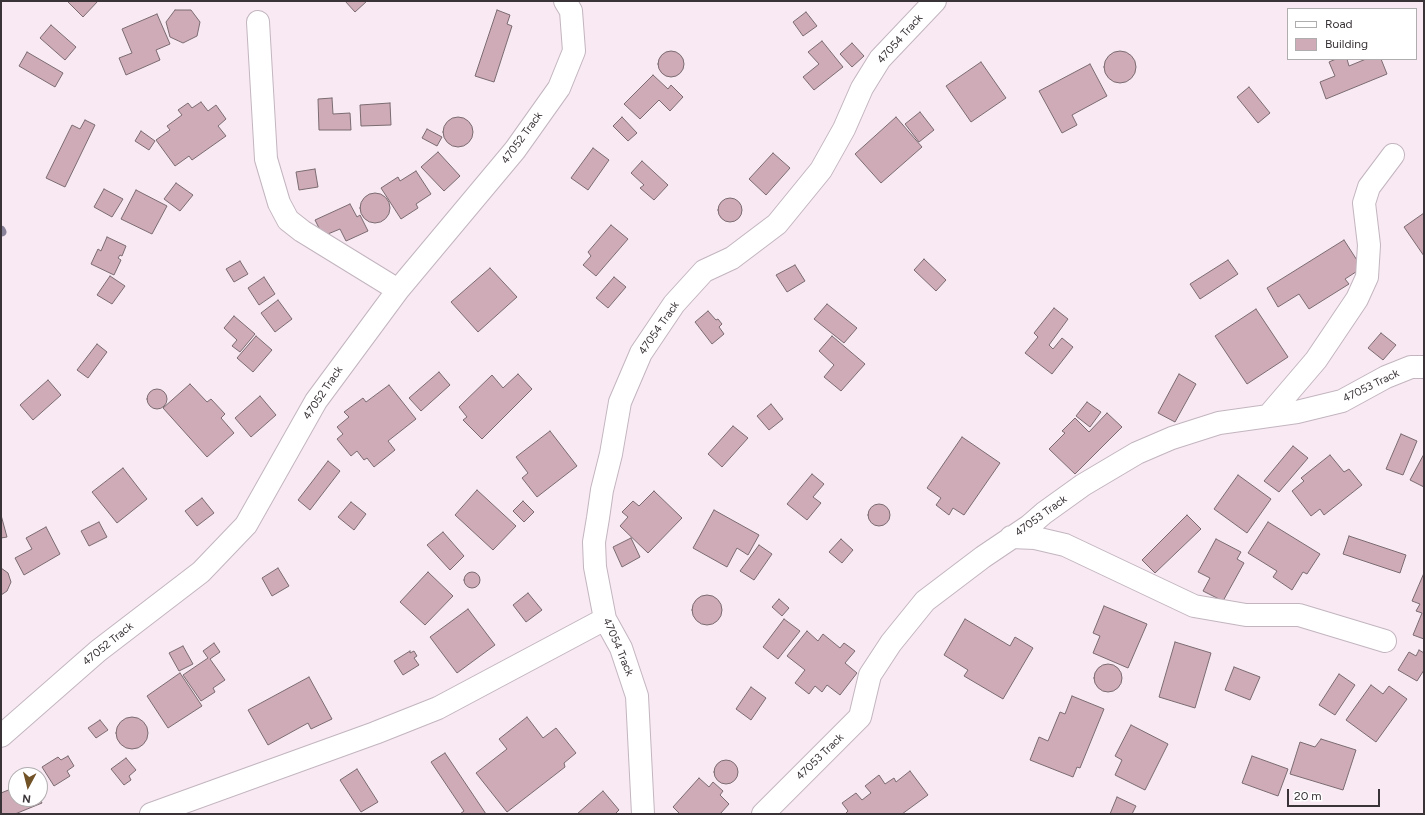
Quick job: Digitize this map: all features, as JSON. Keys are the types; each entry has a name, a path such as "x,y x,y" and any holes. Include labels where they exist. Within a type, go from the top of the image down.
{"street":[{"name":"47052 Track","path":"1,736 98,651 201,572 246,525 316,401 398,290 515,150 559,88 574,51 571,11 566,1"},
{"name":"47054 Track","path":"643,814 637,696 621,648 605,619 595,567 594,542 602,490 611,454 620,402 641,353 674,304 704,271 732,258 777,224 821,170 844,129 862,88 880,59 935,1"},
{"path":"258,22 266,159 274,188 288,220 302,231 398,290"},
{"path":"1269,415 1316,360 1357,299 1366,277 1368,262 1369,245 1364,203 1369,187 1393,155"},
{"name":"47053 Track","path":"763,814 860,717 870,675 891,643 925,601 1083,485 1137,453 1172,438 1219,423 1296,412 1342,401 1386,377 1411,367 1424,367"},
{"path":"1011,537 1035,538 1065,545 1194,606 1246,615 1299,615 1385,641"},
{"path":"151,814 375,733 438,708 605,619"}],"building":[{"path":"67,1 98,1 83,17"},
{"path":"345,1 367,1 355,12"},
{"path":"175,10 191,10 200,22 197,36 183,43 170,37 166,22"},
{"path":"497,10 510,15 507,24 512,26 494,82 475,76"},
{"path":"806,12 817,26 803,36 793,22"},
{"path":"157,14 170,44 156,50 160,60 126,75 119,58 132,53 122,29"},
{"path":"51,25 76,47 65,60 40,38"},
{"path":"822,41 843,67 814,90 803,77 819,64 808,52"},
{"path":"852,43 864,56 852,67 840,54"},
{"path":"671,51 681,54 684,64 681,74 671,77 661,74 658,64 661,54"},
{"path":"1120,51 1126,52 1133,58 1136,67 1135,73 1129,80 1120,83 1114,82 1107,76 1104,67 1105,61 1111,54"},
{"path":"27,52 63,73 55,87 19,66"},
{"path":"1334,60 1347,60 1349,66 1364,60 1381,60 1387,74 1326,99 1320,82 1335,76 1329,62"},
{"path":"981,62 1006,98 971,122 946,86"},
{"path":"1090,64 1107,96 1072,115 1077,125 1062,133 1039,91"},
{"path":"653,75 668,89 671,85 683,97 670,111 659,100 640,119 624,104"},
{"path":"1249,87 1270,113 1258,123 1237,97"},
{"path":"332,98 333,114 350,113 351,130 319,130 318,99"},
{"path":"201,102 208,111 216,105 226,119 218,126 226,136 192,160 189,156 175,166 156,140 170,130 167,126 182,115 178,110 188,103 192,108"},
{"path":"390,103 391,125 361,126 360,105"},
{"path":"920,112 934,130 919,142 905,124"},
{"path":"458,117 469,121 473,132 469,143 458,147 447,143 443,132 447,121"},
{"path":"622,117 637,133 628,141 613,126"},
{"path":"896,117 922,147 881,183 855,154"},
{"path":"85,120 95,125 65,187 46,178 72,125 80,129"},
{"path":"427,129 442,137 437,146 422,138"},
{"path":"141,131 155,141 149,150 135,141"},
{"path":"593,148 609,160 588,190 571,178"},
{"path":"438,152 460,176 444,191 421,167"},
{"path":"773,153 790,168 766,195 749,179"},
{"path":"642,161 668,185 654,200 640,188 644,185 631,173"},
{"path":"315,169 318,187 299,190 296,172"},
{"path":"416,171 431,194 416,204 418,208 401,219 381,188 398,177 400,181"},
{"path":"176,183 193,195 180,211 164,199"},
{"path":"104,189 123,199 112,217 94,207"},
{"path":"136,190 167,206 152,234 121,219"},
{"path":"375,193 381,194 389,202 389,214 381,222 375,223 369,222 361,214 360,208 361,202 369,194"},
{"path":"730,198 735,199 741,205 741,215 735,221 730,222 725,221 719,215 718,210 719,205 725,199"},
{"path":"350,204 357,217 360,215 368,231 346,241 340,229 323,236 315,220"},
{"path":"1424,213 1424,256 1404,227"},
{"path":"611,225 628,239 596,276 583,265 591,256 588,252"},
{"path":"107,237 126,246 122,256 120,255 118,258 121,260 114,275 91,264 98,249 101,251"},
{"path":"1344,240 1362,268 1345,279 1349,284 1309,309 1299,294 1278,307 1267,288"},
{"path":"924,259 946,280 936,291 914,270"},
{"path":"1228,260 1238,274 1200,299 1190,284"},
{"path":"240,261 248,274 234,282 226,269"},
{"path":"795,265 805,281 787,292 776,275"},
{"path":"490,268 517,297 478,332 451,302"},
{"path":"110,276 125,286 112,304 97,295"},
{"path":"264,277 275,294 259,305 248,288"},
{"path":"614,277 626,287 608,308 596,298"},
{"path":"278,300 292,319 275,332 261,313"},
{"path":"827,304 857,328 844,343 814,319"},
{"path":"1054,308 1068,319 1049,345 1053,349 1062,338 1073,347 1052,374 1025,353 1038,337 1034,333"},
{"path":"1256,309 1288,357 1247,384 1215,336"},
{"path":"708,311 722,324 719,327 724,334 712,344 695,322"},
{"path":"234,316 255,334 240,352 232,346 237,340 224,328"},
{"path":"1381,333 1396,345 1383,360 1368,348"},
{"path":"256,336 272,350 253,372 237,358"},
{"path":"832,336 865,364 841,391 824,377 834,365 819,351"},
{"path":"97,344 107,352 88,378 77,370"},
{"path":"439,372 450,385 421,411 409,398"},
{"path":"518,374 532,389 482,439 463,420 467,417 459,407 492,375 503,388"},
{"path":"1179,374 1196,384 1175,422 1158,413"},
{"path":"48,380 61,395 33,420 20,405"},
{"path":"190,384 207,402 211,399 225,414 221,418 234,433 207,457 163,408"},
{"path":"389,385 416,419 388,441 395,450 374,467 367,458 364,460 357,451 351,456 337,439 343,434 337,427 349,417 344,412 363,398 366,402"},
{"path":"153,389 161,389 167,395 167,403 161,409 153,409 147,403 147,395"},
{"path":"260,396 276,415 251,437 235,418"},
{"path":"1087,402 1101,412 1090,427 1076,416"},
{"path":"771,404 783,419 769,430 757,416"},
{"path":"1107,413 1122,427 1075,474 1049,449 1065,433 1062,431 1075,418 1089,432"},
{"path":"733,426 748,438 722,467 708,454"},
{"path":"550,431 577,466 537,497 522,478 528,473 516,457"},
{"path":"1401,434 1417,441 1403,475 1386,469"},
{"path":"962,437 1000,463 964,515 953,508 949,515 936,505 941,498 927,488"},
{"path":"1293,446 1308,458 1279,492 1264,481"},
{"path":"1424,454 1424,487 1410,480"},
{"path":"1330,455 1344,472 1349,469 1362,485 1324,515 1320,509 1311,516 1292,491 1304,481 1301,478"},
{"path":"328,461 340,471 310,510 298,500"},
{"path":"123,468 147,499 117,523 92,492"},
{"path":"812,474 824,484 813,497 821,503 807,520 787,504"},
{"path":"1238,475 1271,499 1247,533 1214,509"},
{"path":"477,490 516,526 493,550 455,515"},
{"path":"654,491 682,518 648,553 620,526 628,517 622,512 633,501 639,506"},
{"path":"202,498 214,513 197,526 185,511"},
{"path":"523,501 534,512 524,522 513,511"},
{"path":"351,502 366,514 354,530 338,517"},
{"path":"875,504 883,504 890,511 890,519 883,526 875,526 868,519 868,511"},
{"path":"714,510 759,535 748,555 737,548 727,567 693,548"},
{"path":"1,515 7,537 1,538"},
{"path":"1187,515 1201,529 1155,573 1142,560"},
{"path":"99,522 107,537 89,546 81,531"},
{"path":"1268,522 1320,554 1307,574 1303,572 1292,590 1273,577 1277,571 1248,553"},
{"path":"46,527 60,554 24,575 15,558 32,549 26,538"},
{"path":"443,532 464,556 450,570 427,545"},
{"path":"1349,536 1406,555 1400,573 1343,554"},
{"path":"631,538 640,557 622,567 613,547"},
{"path":"841,539 853,550 842,563 829,552"},
{"path":"1216,539 1241,552 1237,559 1244,563 1223,601 1203,591 1210,578 1198,572"},
{"path":"759,545 772,554 754,580 740,571"},
{"path":"1,568 8,573 11,582 7,591 1,595"},
{"path":"278,568 289,586 272,596 262,578"},
{"path":"428,572 453,596 425,625 400,602"},
{"path":"472,572 479,577 480,580 475,587 472,588 465,583 464,580 469,573"},
{"path":"1424,573 1424,639 1413,635 1422,613 1416,611 1420,604 1412,601"},
{"path":"528,593 542,610 526,622 513,605"},
{"path":"707,595 718,599 722,610 718,621 707,625 696,621 692,610 696,599"},
{"path":"779,599 789,608 782,616 772,607"},
{"path":"1104,606 1147,624 1128,668 1093,653 1100,636 1093,633"},
{"path":"468,609 495,645 457,673 430,637"},
{"path":"784,619 800,631 778,659 763,647"},
{"path":"965,619 1010,646 1015,637 1033,648 1003,699 964,676 968,670 944,655"},
{"path":"807,631 818,641 823,634 840,648 844,643 855,651 845,663 857,673 840,695 827,685 822,692 815,686 809,694 795,683 805,670 787,656"},
{"path":"1175,642 1211,653 1195,708 1159,697"},
{"path":"214,643 220,652 210,659 225,680 213,688 215,692 201,701 183,675 208,658 203,651"},
{"path":"183,646 193,664 179,671 169,653"},
{"path":"1419,650 1424,653 1424,670 1417,681 1398,670 1409,652 1416,656"},
{"path":"410,651 410,653 414,651 417,656 414,658 419,665 403,675 394,661"},
{"path":"1108,664 1118,668 1122,678 1118,688 1108,692 1098,688 1094,678 1098,668"},
{"path":"1234,667 1260,677 1250,700 1225,690"},
{"path":"180,673 202,706 168,728 147,696"},
{"path":"1339,674 1355,685 1335,715 1319,705"},
{"path":"309,677 332,719 311,729 308,723 268,745 248,710"},
{"path":"1371,685 1383,694 1389,686 1407,699 1376,742 1346,720"},
{"path":"751,687 766,698 751,720 736,709"},
{"path":"1072,696 1104,709 1080,768 1077,767 1073,777 1030,760 1039,737 1048,741 1060,712 1065,714"},
{"path":"129,717 135,717 144,721 148,733 144,745 135,749 129,749 120,745 116,736 116,730 120,721"},
{"path":"527,717 543,738 556,728 576,753 564,763 565,767 507,812 476,773 507,749 499,739"},
{"path":"100,720 108,730 96,738 88,728"},
{"path":"1131,725 1168,744 1145,790 1115,775 1122,760 1115,756"},
{"path":"1321,739 1356,750 1343,790 1290,774 1300,742 1315,747"},
{"path":"445,753 486,814 460,814 464,811 431,762"},
{"path":"68,756 74,766 67,771 70,776 54,786 48,776 48,767 42,767 58,757 61,760"},
{"path":"1252,756 1288,769 1278,796 1242,783"},
{"path":"126,758 136,770 129,776 131,780 124,785 111,769"},
{"path":"726,760 735,763 738,772 735,781 726,784 717,781 714,772 717,763"},
{"path":"357,769 378,802 361,812 340,780"},
{"path":"910,771 928,795 902,814 845,814 848,811 842,803 856,793 862,800 871,793 865,786 879,775 885,784 894,778 896,782"},
{"path":"699,778 709,787 713,782 723,791 720,795 729,804 720,814 680,814 673,807"},
{"path":"8,790 8,807 32,807 15,814 1,814 1,793"},
{"path":"603,791 619,810 615,814 577,814"},
{"path":"1117,797 1136,806 1132,814 1110,814"}]}
